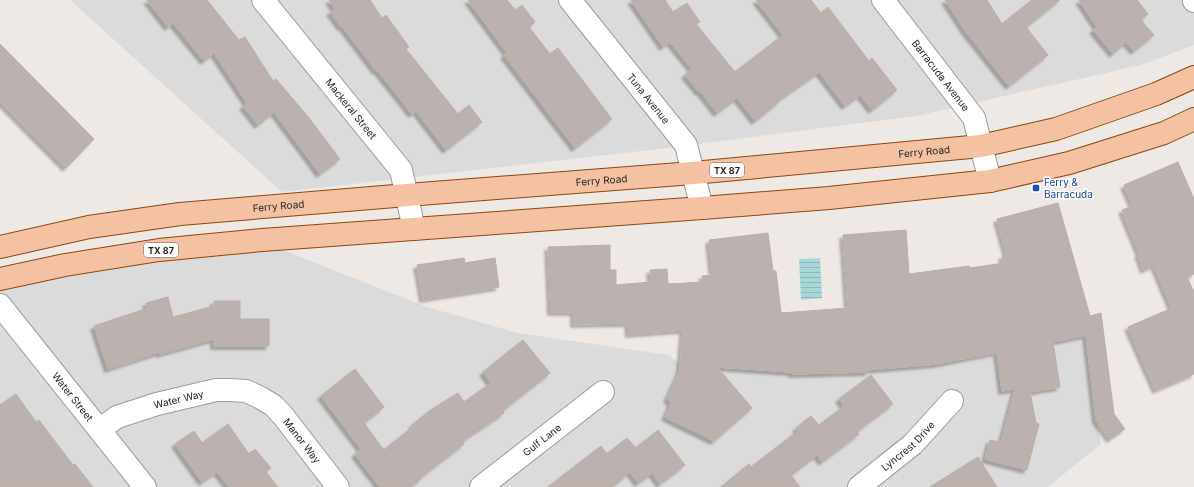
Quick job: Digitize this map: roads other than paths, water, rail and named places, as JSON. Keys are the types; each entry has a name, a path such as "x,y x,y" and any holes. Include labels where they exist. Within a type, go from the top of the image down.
{"main road":[{"name":"Ferry Road","path":"0,248 89,227 180,214 406,195 693,174 981,146 1056,129 1156,94 1194,77"},
{"name":"TX 87","path":"0,279 65,264 160,250 262,240 829,198 990,181 1069,163 1164,133 1194,119"}],"street":[{"name":"Mackeral Street","path":"263,0 401,170 414,229"},
{"name":"Tuna Avenue","path":"570,0 686,145 702,208"},
{"name":"Barracuda Avenue","path":"883,0 974,118 990,181"},
{"name":"Water Street","path":"0,305 146,487"},
{"name":"Water Way","path":"100,430 117,417 157,404 216,390 246,392 262,398"},
{"name":"Gulf Lane","path":"481,487 603,392"},
{"name":"Manor Way","path":"262,398 274,406 284,417 338,487"},
{"name":"Lyncrest Drive","path":"859,487 912,444 952,400"}],"water":[{"path":"820,258 822,298 801,300 799,259"}],"place":[{"name":"Ferry & Barracuda","path":"1036,188"}]}
